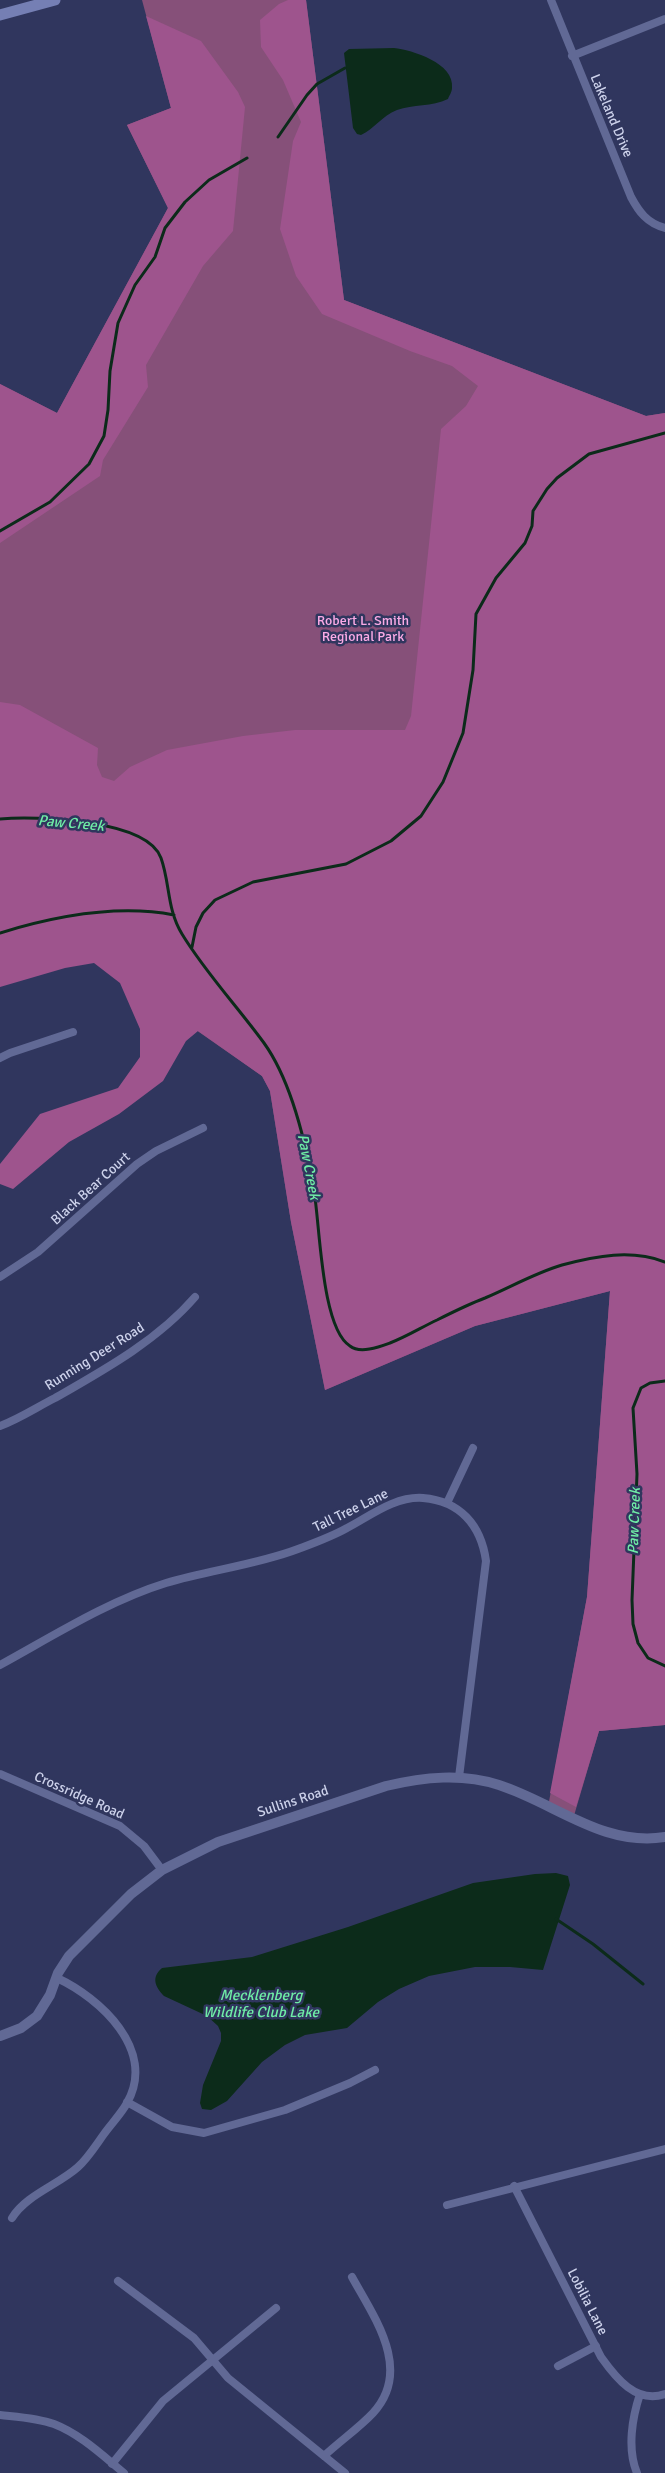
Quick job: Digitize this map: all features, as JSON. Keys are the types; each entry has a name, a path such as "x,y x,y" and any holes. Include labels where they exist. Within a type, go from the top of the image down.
{"main road":[{"path":"0,15 55,0"}],"street":[{"name":"Lakeland Drive","path":"551,0 572,56 639,212 652,223 665,228"},
{"path":"572,56 665,19"},
{"path":"0,1058 10,1052 73,1032"},
{"name":"Black Bear Court","path":"0,1277 38,1252 144,1159 164,1146 203,1128"},
{"name":"Running Deer Road","path":"0,1426 70,1389 144,1342 171,1323 195,1297"},
{"path":"448,1503 473,1448"},
{"name":"Tall Tree Lane","path":"0,1665 140,1592 200,1573 296,1550 345,1529 399,1501 421,1498 448,1503 461,1512 476,1530 486,1562 459,1777"},
{"name":"Crossridge Road","path":"0,1774 120,1826 144,1846 162,1870"},
{"name":"Sullins Road","path":"0,2036 22,2028 37,2016 50,1995 69,1956 131,1894 162,1870 218,1842 386,1786 414,1780 459,1777 500,1785 588,1826 612,1834 643,1838 665,1837"},
{"path":"12,2218 23,2206 82,2162 127,2102 134,2079 134,2064 130,2047 114,2021 82,1991 57,1978"},
{"path":"127,2102 172,2127 204,2133 285,2110 350,2083 374,2070"},
{"path":"447,2205 514,2186 665,2149"},
{"name":"Lobilia Lane","path":"514,2186 596,2346 619,2380 640,2394"},
{"path":"324,2456 374,2412 387,2391 391,2376 390,2358 386,2343 352,2277"},
{"path":"118,2281 194,2338 240,2388 345,2473"},
{"path":"112,2464 163,2401 276,2308"},
{"path":"558,2366 596,2346"},
{"path":"638,2473 633,2455 632,2437 640,2394 658,2396 665,2394"},
{"path":"0,2415 38,2420 55,2425 87,2444 124,2473"}],"green space":[{"name":"Robert L. Smith Regional Park","path":"142,0 306,0 344,300 646,416 665,413 665,1725 599,1731 573,1819 548,1807 587,1597 610,1291 475,1326 325,1390 291,1222 270,1091 262,1076 176,1016 0,819 0,384 57,413 168,208 127,125 171,108"}],"shaded area":[{"name":"Robert L. Smith Regional Park","path":"288,0 306,0 344,300 646,416 665,413 665,1725 599,1731 576,1807 550,1793 587,1597 610,1291 475,1326 325,1390 291,1222 270,1091 262,1076 198,1031 186,1041 163,1081 119,1114 69,1142 13,1189 0,1184 0,1164 40,1114 118,1088 140,1057 140,1029 120,983 94,963 65,968 0,987 0,702 20,705 98,748 97,765 102,777 114,781 130,767 167,750 243,736 295,730 405,730 411,716 441,429 466,406 478,386 452,366 410,351 322,314 296,276 280,229 293,141 301,122 283,80 261,47 260,20 279,4"},
{"path":"146,16 201,41 238,92 245,107 233,231 203,266 146,365 148,387 103,460 100,476 0,543 0,384 57,413 168,208 127,125 171,108"}],"water":[{"path":"394,48 431,59 447,71 451,79 452,88 448,99 442,102 397,110 361,135 357,134 353,128 344,53 349,49"},
{"name":"Mecklenberg Wildlife Club Lake","path":"556,1873 568,1876 570,1885 543,1970 510,1967 475,1967 429,1976 399,1989 378,2002 347,2028 305,2035 285,2045 262,2062 227,2101 211,2110 202,2109 200,2103 203,2085 221,2041 221,2033 218,2026 207,2016 161,1993 155,1978 162,1968 252,1957 348,1927 473,1883 535,1874"}],"waterway":[{"path":"278,137 307,95 317,84 345,68"},
{"path":"0,531 50,502 89,464 104,436 108,410 110,371 118,323 135,285 155,257 165,228 185,202 209,180 247,158"},
{"path":"192,947 196,927 203,913 215,900 253,882 346,864 391,841 421,816 443,782 463,733 473,670 476,614 496,578 525,543 532,526 533,511 547,489 557,478 589,454 665,433"},
{"name":"Paw Creek","path":"0,819 38,818 89,823 113,828 135,835 152,845 161,858 177,925 201,962 264,1043 274,1059 290,1095 311,1173 327,1298 340,1336 350,1346 364,1350 390,1343 467,1305 562,1265 614,1255 639,1256 665,1262"},
{"path":"0,933 42,921 108,911 152,912 174,915"},
{"name":"Paw Creek","path":"665,1381 650,1383 641,1388 633,1408 637,1474 632,1600 633,1624 638,1643 648,1658 665,1666"},
{"path":"556,1919 593,1944 643,1984"}]}
